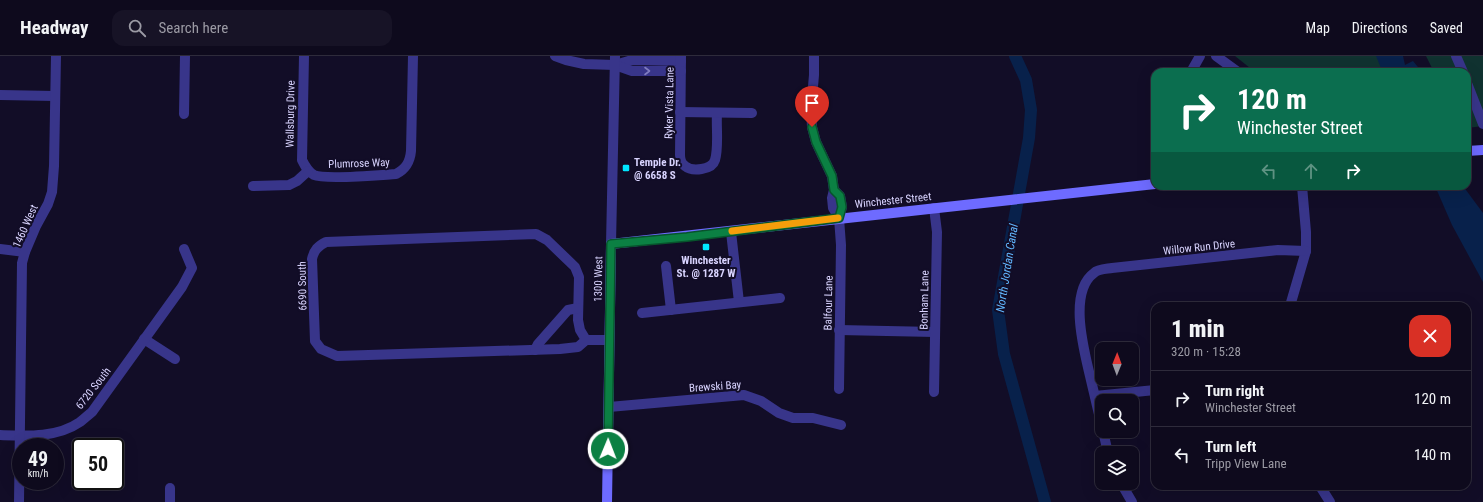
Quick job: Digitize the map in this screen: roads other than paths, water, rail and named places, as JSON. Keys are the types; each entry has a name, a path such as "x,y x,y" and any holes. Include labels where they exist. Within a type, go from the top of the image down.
{"main road":[{"path":"1471,151 1483,150"},
{"name":"Winchester Street","path":"611,244 731,232 839,218 1151,184"},
{"name":"1300 West","path":"607,502 611,244"}],"street":[{"name":"1460 West","path":"19,502 21,275 25,252 36,226 48,204 54,182 56,56"},
{"path":"184,56 184,114"},
{"name":"Wallsburg Drive","path":"304,56 301,155 304,166 308,171"},
{"name":"Plumrose Way","path":"308,171 315,175 333,177 396,174 402,171 410,159 411,151 413,56"},
{"path":"555,56 584,64 615,60 681,58"},
{"name":"Balfour Lane","path":"814,56 811,109 812,127 816,142 832,176 834,190 832,198 833,208 839,218 842,245 839,330 839,388"},
{"path":"1193,68 1200,56"},
{"path":"1216,56 1232,68"},
{"path":"1456,56 1460,68"},
{"name":"Ryker Vista Lane","path":"681,58 680,156 682,163 688,168 709,168 714,163 716,149 716,113"},
{"path":"615,60 632,71 681,71"},
{"name":"1300 West","path":"611,244 615,60"},
{"path":"1471,93 1483,124"},
{"path":"0,95 55,96"},
{"path":"680,112 752,113"},
{"path":"253,186 290,184 297,181 308,171"},
{"path":"1291,302 1306,251 1302,190"},
{"name":"Bonham Lane","path":"934,208 937,232 934,392"},
{"path":"731,232 739,302"},
{"name":"6690 South","path":"586,340 580,330 578,320 579,277 575,267 547,240 536,234 326,242 319,246 314,252 312,259 315,341 321,350 337,356 535,350 578,347 586,340 609,340"},
{"name":"6720 South","path":"0,435 20,436 52,433 65,430 80,422 92,412 182,287 192,268 184,248"},
{"path":"0,249 25,252"},
{"name":"Willow Run Drive","path":"1095,396 1082,339 1080,313 1081,299 1084,288 1095,271 1278,250 1306,251"},
{"path":"666,266 671,310"},
{"path":"642,313 780,298"},
{"path":"535,350 538,344 568,310 578,308"},
{"path":"839,330 935,332"},
{"path":"144,339 175,359"},
{"path":"1115,394 1151,390"},
{"name":"Brewski Bay","path":"609,407 744,395 761,401 779,413 793,418 813,418 840,425"},
{"path":"170,488 170,502"},
{"path":"1125,490 1132,502"},
{"path":"1322,490 1330,502"}],"water":[{"path":"1376,56 1403,56 1405,65 1413,61 1419,68 1381,68"},
{"path":"1437,190 1466,190 1483,213 1483,282 1452,225"}],"waterway":[{"name":"North Jordan Canal","path":"1015,56 1026,80 1031,110 1029,138 998,310 1004,354 1045,502"}],"place":[{"name":"Temple Dr. @ 6658 S","path":"626,168"},
{"name":"Winchester St. @ 1287 W","path":"706,247"}]}
